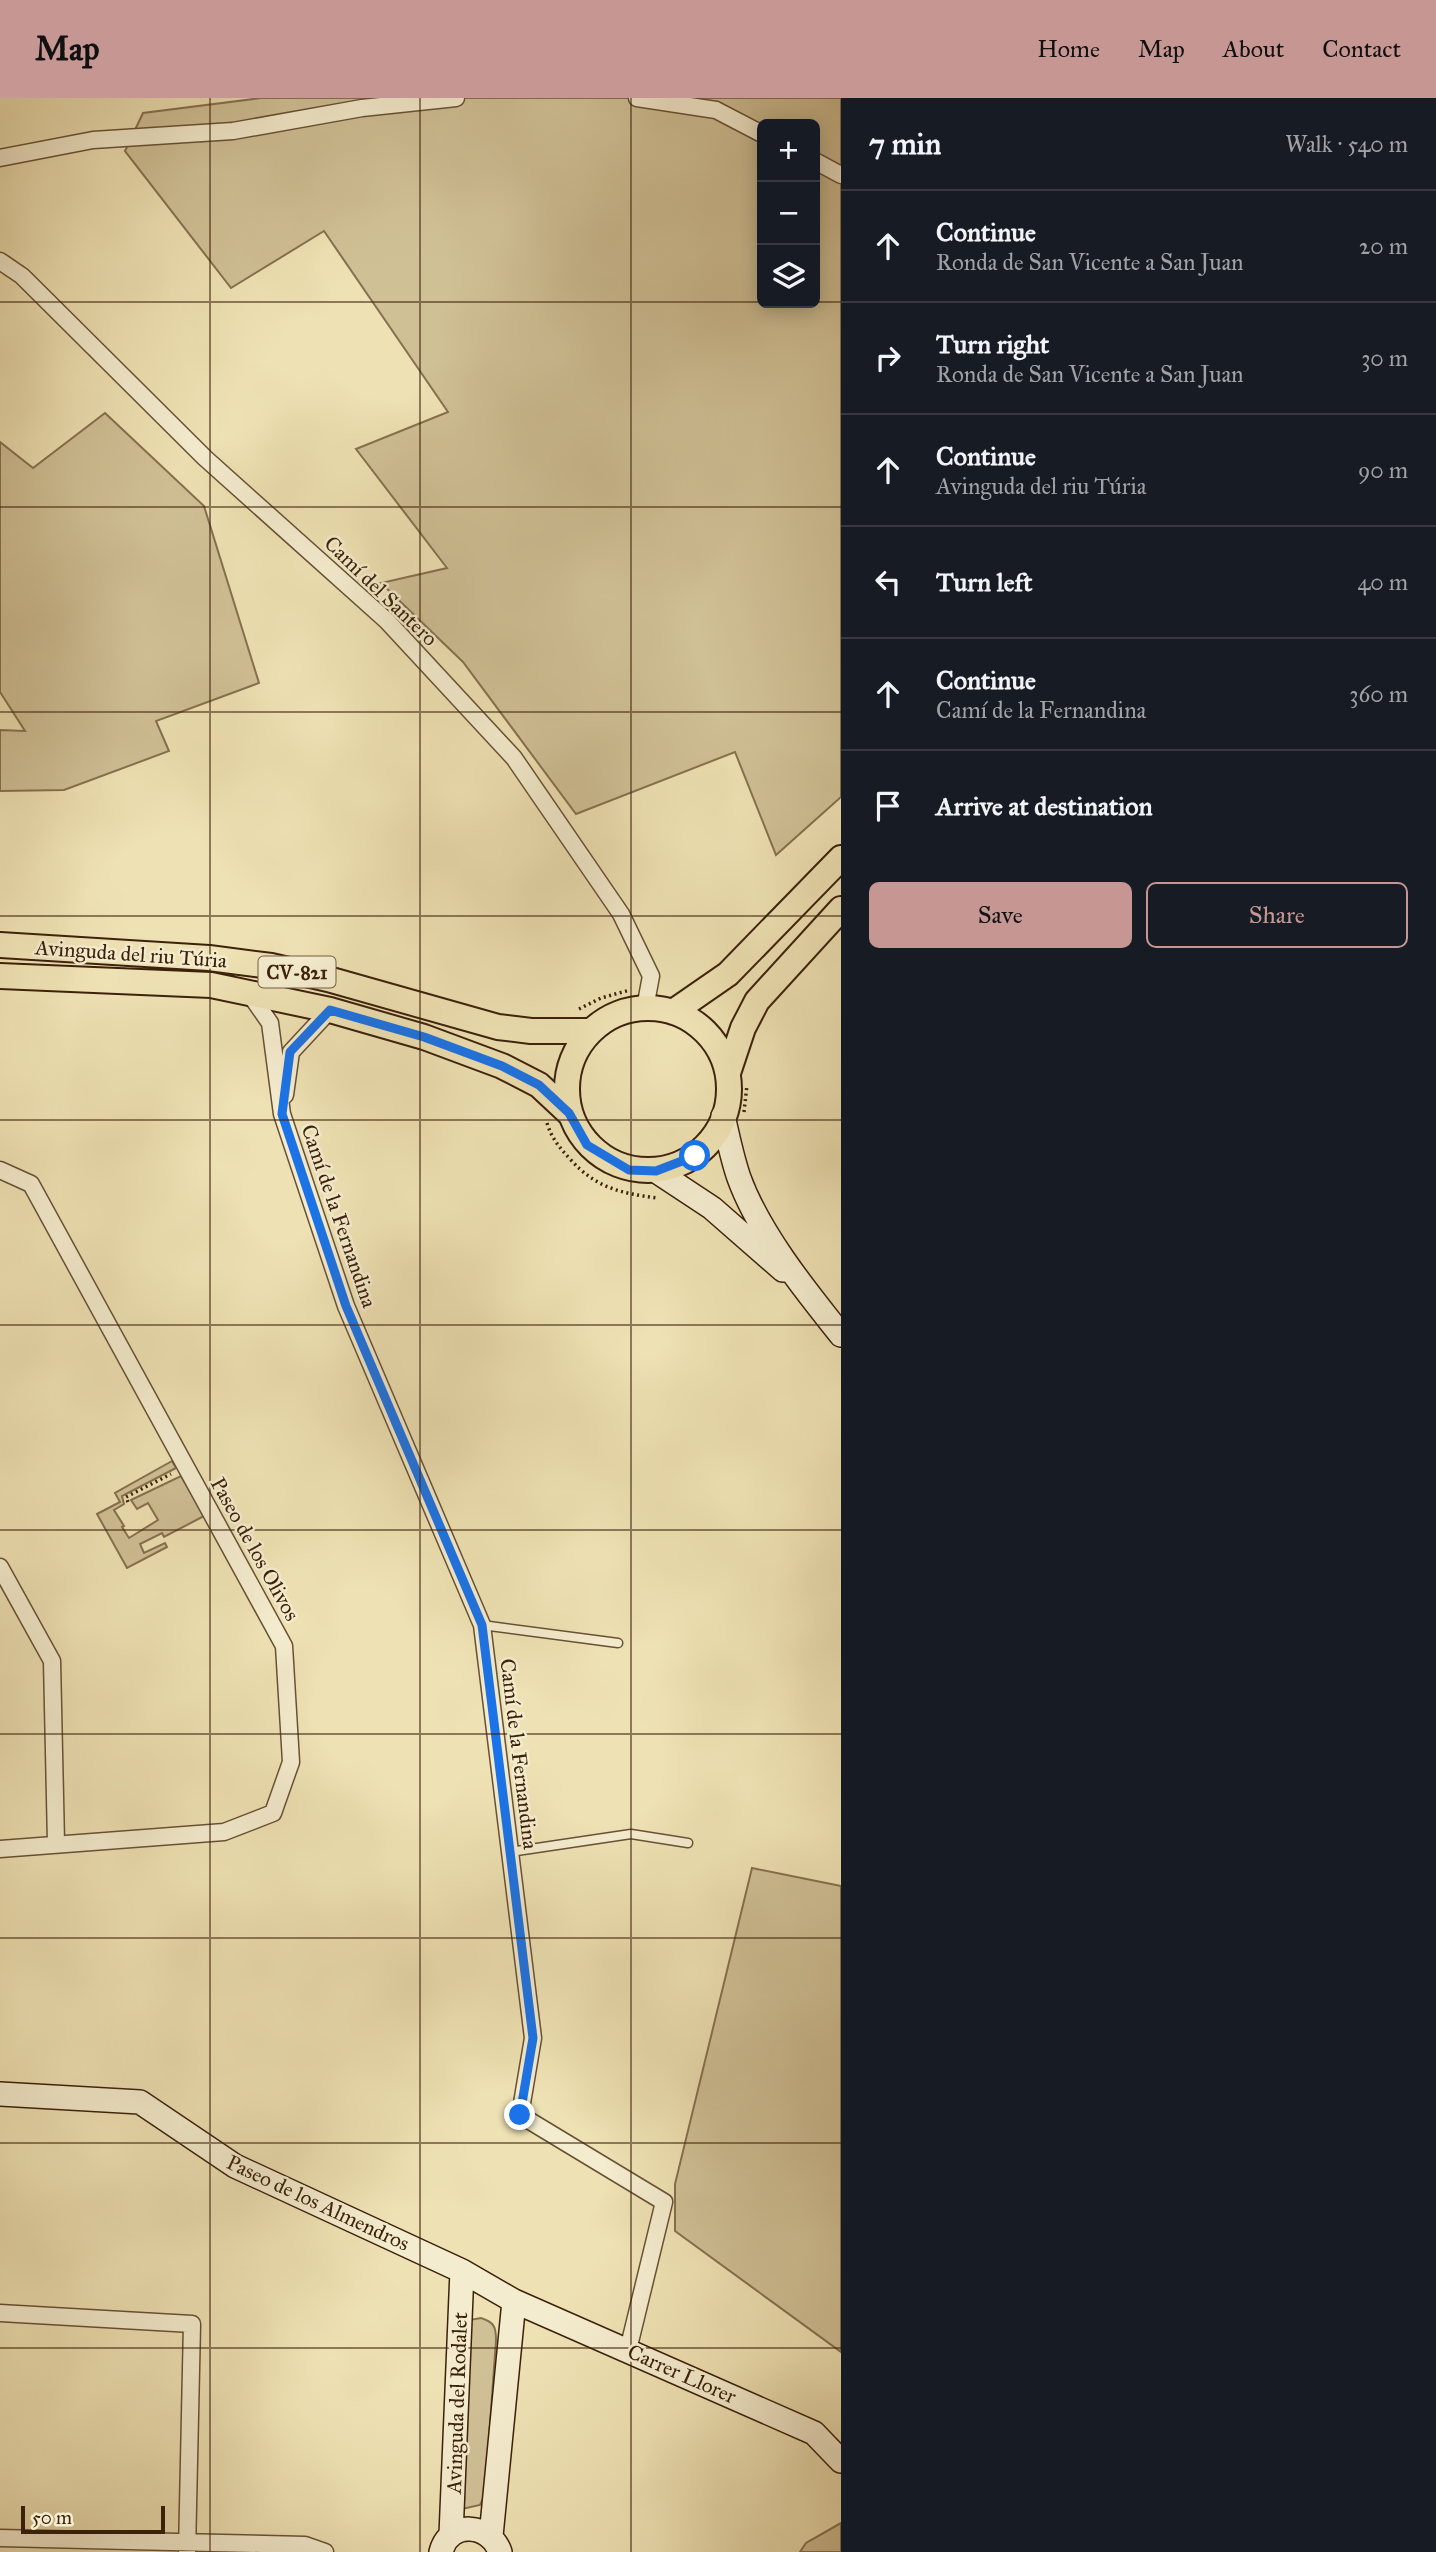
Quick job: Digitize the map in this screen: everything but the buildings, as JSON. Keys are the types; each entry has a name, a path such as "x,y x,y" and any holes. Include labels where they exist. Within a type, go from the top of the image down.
{"main road":[{"path":"673,1012 728,974 841,858"},
{"name":"CV-821","path":"738,1077 707,1035 647,998 612,1014 583,1020 567,1090 569,1113 587,1145 629,1170 656,1171 695,1156 733,1117 729,1102 738,1077 743,1028 757,1001 841,909"},
{"name":"Avinguda del riu Túria","path":"0,945 209,958 271,966 328,979 498,1027 531,1031 583,1020"},
{"name":"Avinguda del riu Túria","path":"0,976 211,985 330,1010 424,1037 502,1066 539,1085 569,1113"}],"street":[{"path":"0,158 93,140 233,131 362,108 456,98"},
{"path":"637,98 716,110 757,131"},
{"path":"820,164 841,175"},
{"name":"Camí del Santero","path":"0,261 22,276 205,458 387,621 514,758 621,914 651,976 647,998"},
{"path":"248,992 270,1023 282,1114"},
{"path":"282,1114 290,1052 330,1010"},
{"name":"Camí de la Fernandina","path":"282,1114 346,1306 482,1625 533,2038 520,2115 664,2202 628,2350"},
{"path":"733,1117 740,1179 755,1213 801,1285 841,1335"},
{"name":"Paseo de los Olivos","path":"0,1170 31,1184 284,1646 290,1762 273,1813 224,1832 0,1849"},
{"path":"656,1171 712,1208 801,1285"},
{"path":"0,1567 52,1661 56,1843"},
{"name":"Paseo de los Almendros","path":"0,2094 140,2102 235,2166 462,2271 514,2301"},
{"name":"Avinguda del Rodalet","path":"446,2544 462,2271"},
{"name":"Carrer Llorer","path":"514,2301 814,2433 841,2460"},
{"name":"Avinguda del Rodalet","path":"496,2544 514,2301"},
{"path":"0,2313 192,2324 187,2547"},
{"path":"446,2544 467,2528 476,2529 496,2544"},
{"path":"0,2552 0,2538 187,2547 305,2545 325,2552"}],"lane":[{"path":"482,1625 618,1643"},
{"path":"510,1852 631,1834 688,1843"}],"path":[{"path":"583,1020 601,998 647,998"},
{"path":"733,1117 738,1077"},
{"path":"540,1114 547,1122 552,1140 582,1172 598,1184 664,1199"},
{"path":"128,1502 127,1497 186,1466"}],"shaded area":[{"path":"261,98 841,98 841,797 776,855 735,752 576,814 463,662 381,583 447,568 356,449 448,412 324,231 231,288 125,151 143,113"},
{"path":"105,413 204,506 259,683 156,721 169,751 64,790 0,791 0,730 25,731 0,692 0,442 33,468"},
{"path":"172,1461 176,1468 122,1496 124,1504 114,1510 124,1526 122,1527 129,1538 158,1520 148,1503 137,1509 131,1500 181,1476 204,1516 164,1537 162,1533 140,1544 144,1553 165,1543 167,1547 127,1568 97,1514 120,1502 115,1493"},
{"path":"752,1868 841,1886 841,2352 675,2231 675,2184"},
{"path":"481,2318 493,2326 496,2340 485,2495 480,2505 462,2509 469,2320"},
{"path":"841,2523 841,2552 800,2552 806,2543"}],"route":[{"path":"520,2115 533,2038 482,1625 346,1306 282,1114 290,1052 330,1010 424,1037 502,1066 539,1085 569,1113 587,1145 629,1170 656,1171 695,1156"}]}
